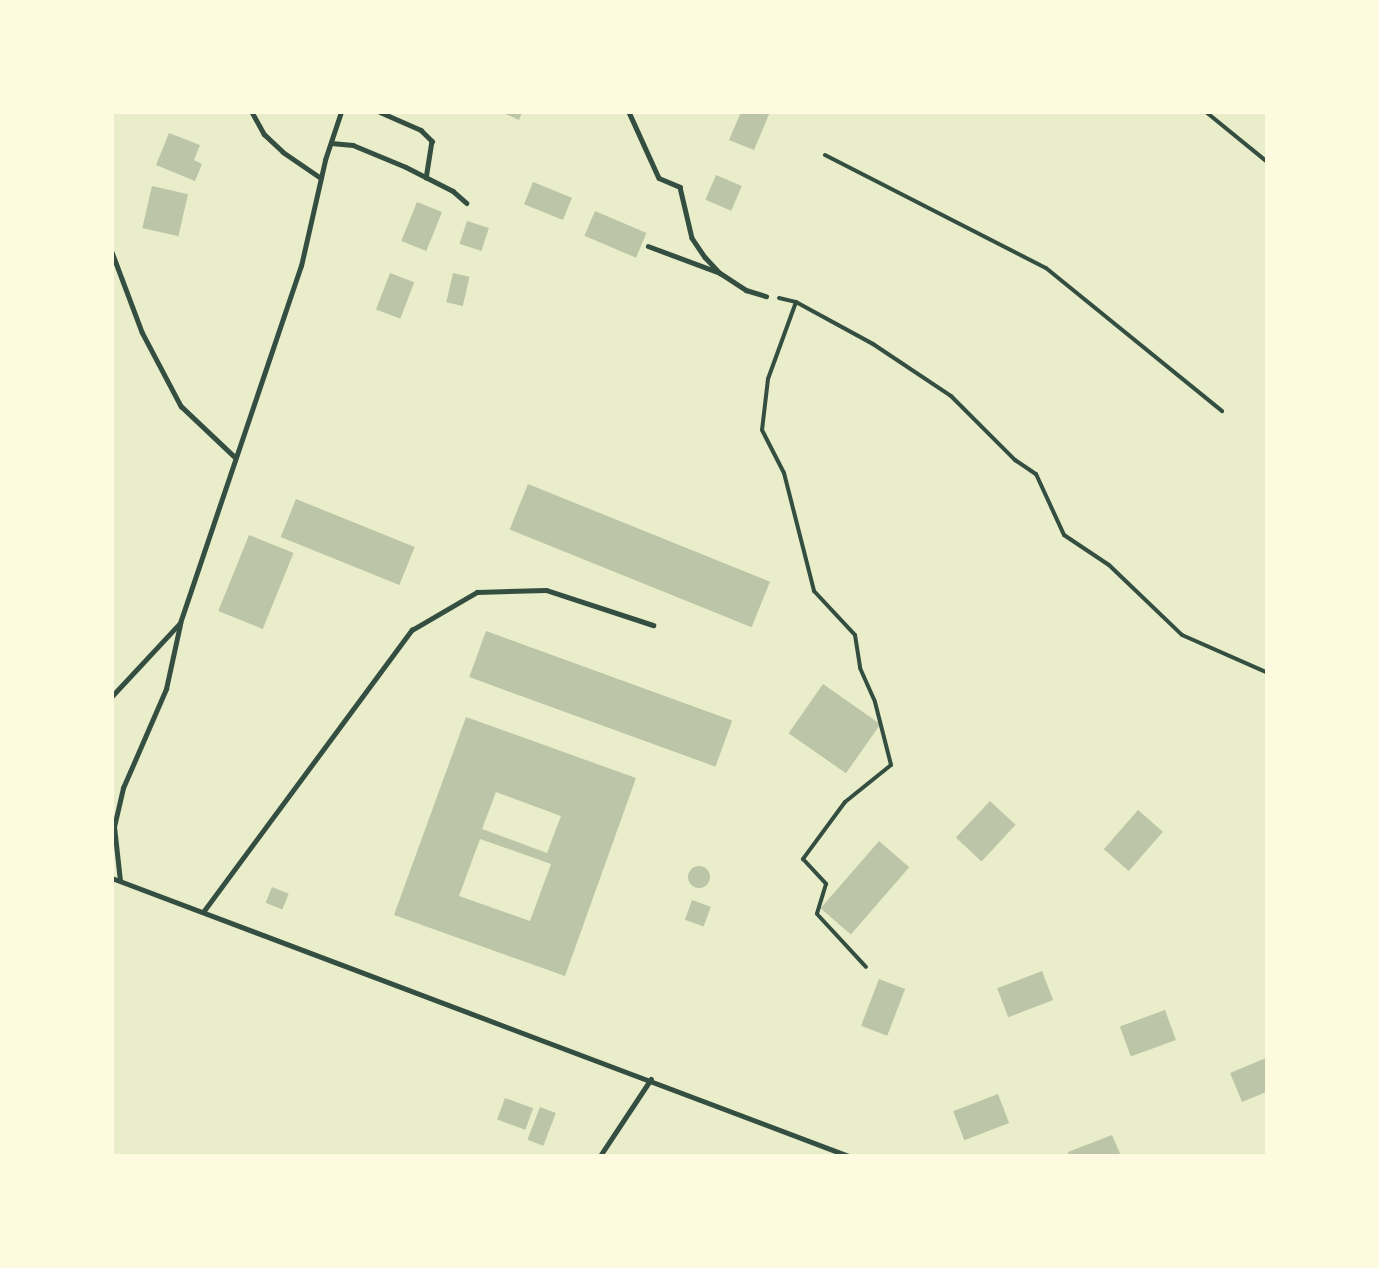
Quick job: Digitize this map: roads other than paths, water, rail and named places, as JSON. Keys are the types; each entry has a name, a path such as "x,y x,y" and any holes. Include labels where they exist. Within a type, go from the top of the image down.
{"lane":[{"path":"252,112 264,134 283,152 321,177"},
{"path":"120,881 113,825 123,788 166,689 180,623 301,266 321,177 341,112"},
{"path":"380,112 422,130 432,141 426,178"},
{"path":"629,112 658,178 680,187 692,238 720,273"},
{"path":"331,143 353,145 426,178 467,203"},
{"path":"648,246 720,273 746,290 766,296"},
{"path":"112,252 142,332 181,406 235,457"},
{"path":"203,912 412,630 477,592 546,591 653,625"},
{"path":"112,696 180,623"},
{"path":"112,879 849,1155"},
{"path":"600,1155 651,1079"}]}
